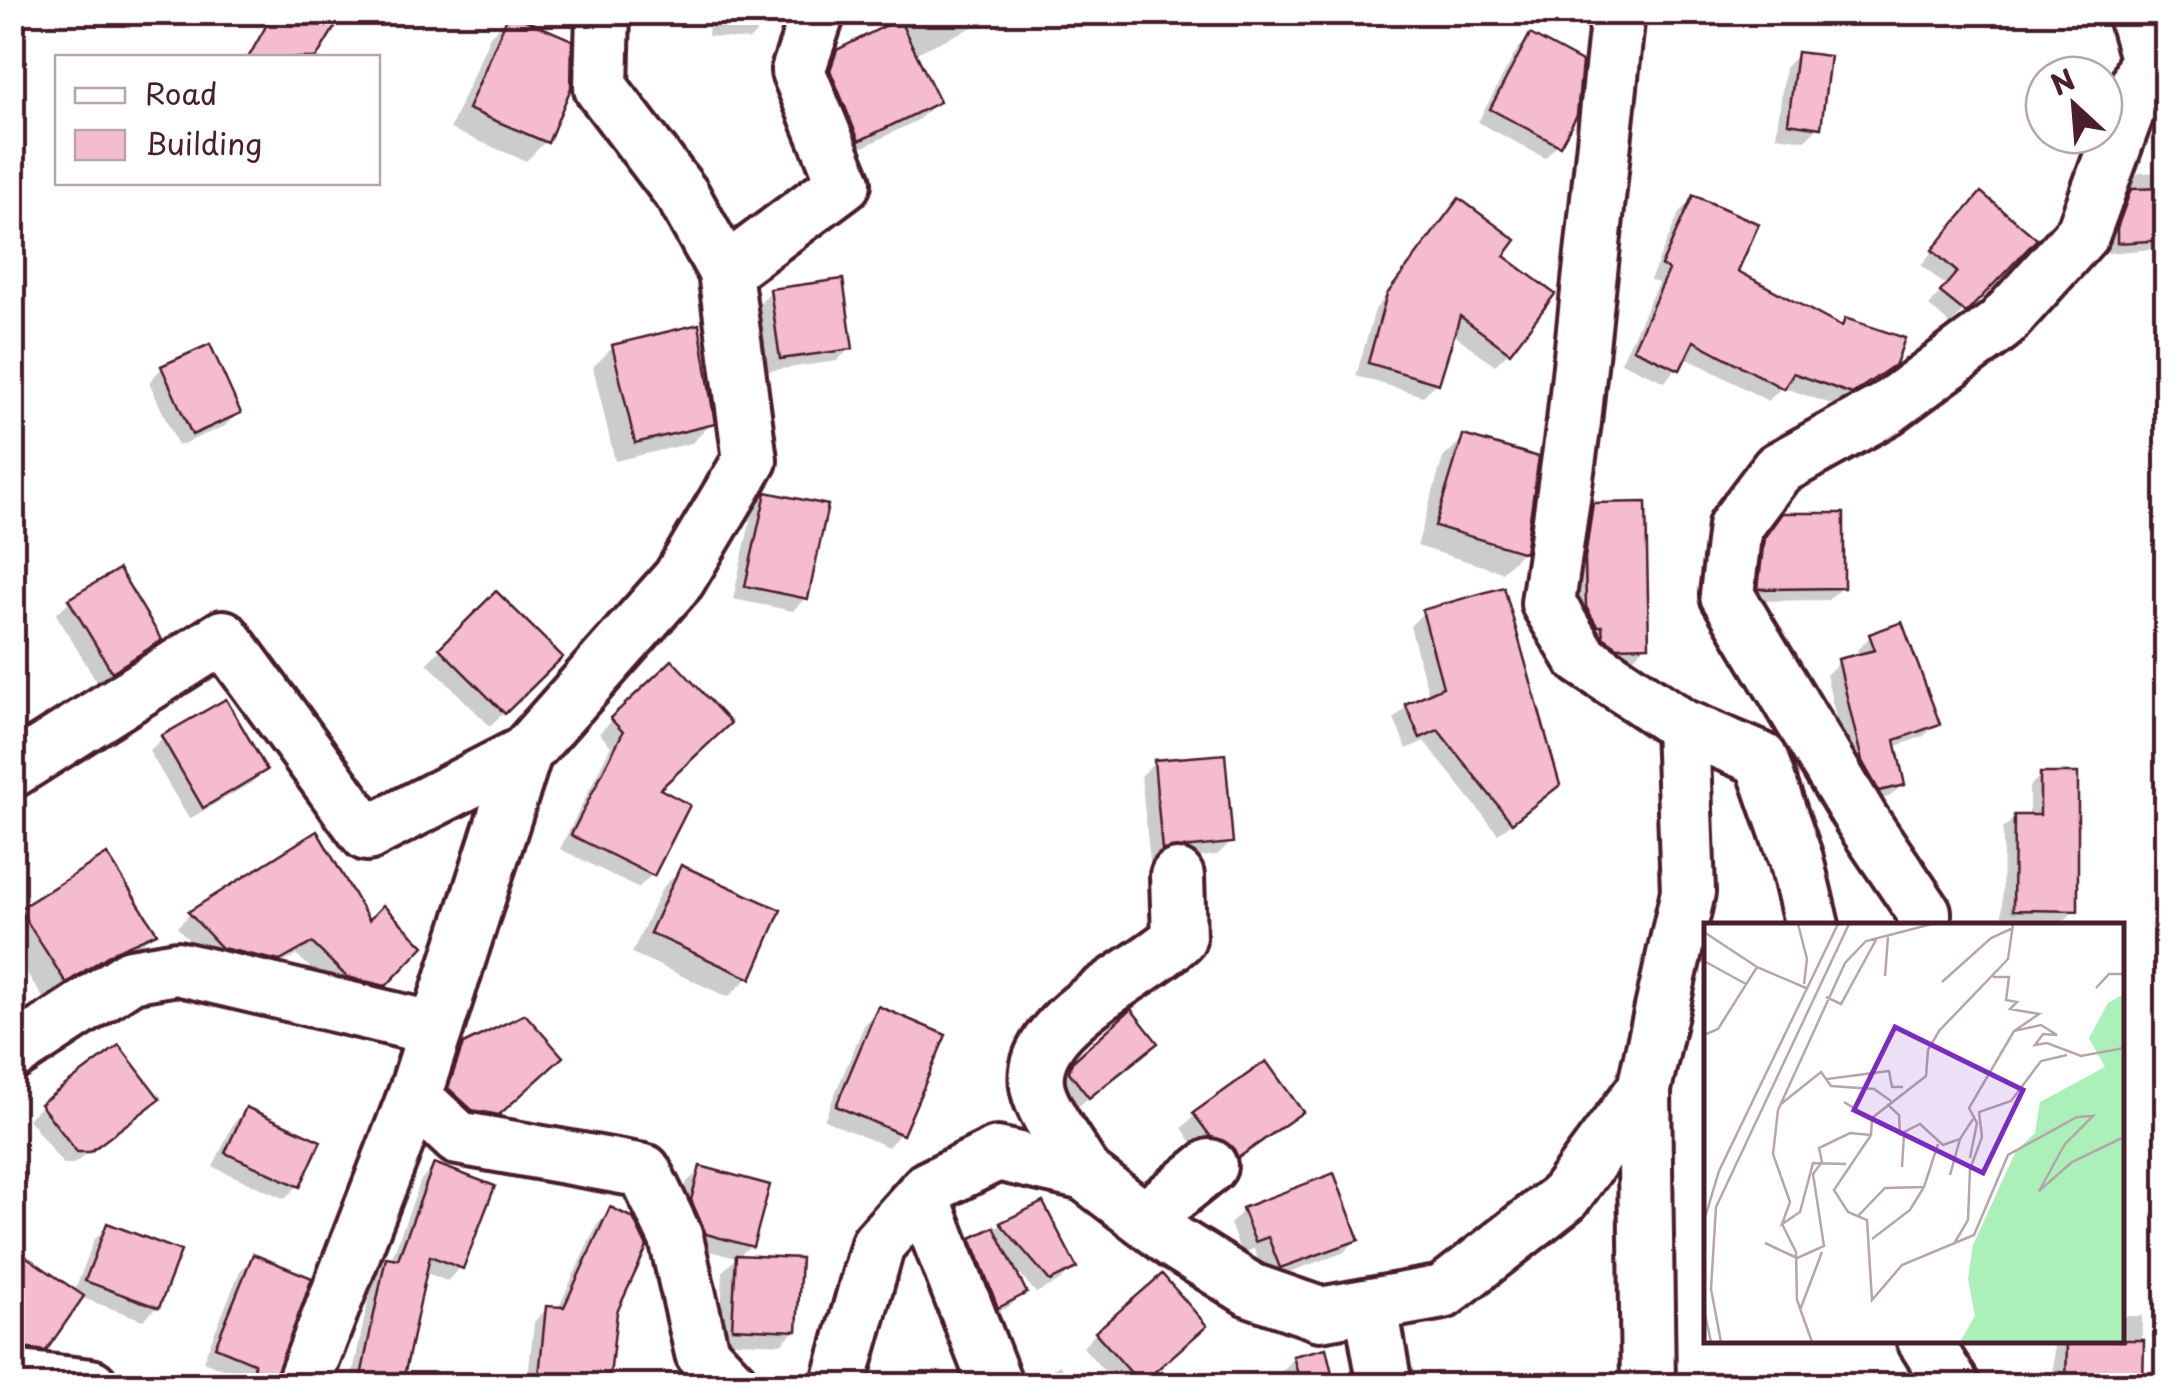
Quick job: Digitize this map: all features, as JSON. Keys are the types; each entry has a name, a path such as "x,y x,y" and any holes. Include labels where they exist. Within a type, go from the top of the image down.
{"street":[{"path":"12,772 223,637 366,834 525,753 679,579 750,460 725,272 683,196 602,88 603,12"},
{"path":"725,272 844,183 798,71 818,12"},
{"path":"1618,12 1576,404 1548,603 1582,658 1682,726 1761,759 1796,858 1811,923"},
{"path":"1924,923 1924,912 1864,822 1727,596 1734,526 1778,470 1886,409 2000,325 2083,233 2147,58 2134,12"},
{"path":"1648,1386 1644,1089 1688,892 1682,726"},
{"path":"302,1386 414,1097 525,753"},
{"path":"1177,876 1180,938 1158,958 1062,1024 1044,1044 1035,1070 1040,1096 1085,1174 1250,1290 1320,1314 1444,1292 1564,1196 1644,1089"},
{"path":"12,1054 131,976 178,968 436,1029"},
{"path":"414,1097 458,1138 644,1171 676,1238 702,1352 732,1386"},
{"path":"838,1386 878,1244 922,1195 997,1154 1085,1174"},
{"path":"1144,1219 1210,1166"},
{"path":"922,1195 996,1386"},
{"path":"1371,1307 1385,1386"},
{"path":"1926,1343 1952,1386"},
{"path":"1963,1343 1972,1386"},
{"path":"12,1377 91,1386"}],"building":[{"path":"274,12 344,12 318,55 250,55"},
{"path":"509,13 572,40 571,88 548,143 468,109"},
{"path":"899,19 940,102 859,141 830,70 837,50"},
{"path":"1530,34 1582,62 1577,115 1560,146 1490,109"},
{"path":"1797,52 1830,56 1821,128 1788,123"},
{"path":"2166,188 2166,240 2117,243 2117,228 2131,189"},
{"path":"1981,192 2037,239 1966,313 1940,292 1957,272 1932,250"},
{"path":"1693,195 1759,224 1738,271 1842,327 1845,318 1905,338 1896,364 1852,394 1793,373 1784,389 1694,341 1680,370 1633,349 1669,270 1661,266"},
{"path":"1459,198 1516,240 1504,256 1555,294 1510,353 1460,316 1439,384 1368,363 1387,294"},
{"path":"843,279 853,349 780,359 770,289"},
{"path":"699,324 715,424 635,443 612,345"},
{"path":"210,344 241,413 192,435 161,366"},
{"path":"1463,435 1539,457 1525,553 1435,526"},
{"path":"766,492 828,505 808,599 745,586"},
{"path":"1646,502 1649,646 1618,647 1603,637 1602,626 1597,626 1586,607 1585,558 1593,503"},
{"path":"1782,513 1844,513 1844,588 1758,589 1764,538"},
{"path":"119,569 162,640 112,672 68,599"},
{"path":"1504,587 1560,785 1512,823 1438,730 1420,738 1405,704 1443,687 1422,610"},
{"path":"496,591 563,657 505,714 439,648"},
{"path":"1902,622 1940,724 1895,740 1905,785 1879,791 1862,761 1838,659 1875,650 1869,634"},
{"path":"672,660 731,723 660,789 690,805 654,876 571,835 623,732 610,718"},
{"path":"226,699 267,770 203,808 161,736"},
{"path":"1225,754 1233,843 1162,850 1154,760"},
{"path":"2040,773 2078,773 2078,911 2013,910 2014,815 2040,815"},
{"path":"317,831 369,920 383,905 424,946 386,986 347,977 312,943 280,961 222,948 188,912"},
{"path":"107,854 157,933 115,951 66,983 19,909"},
{"path":"681,865 781,910 751,979 650,933"},
{"path":"878,1006 946,1035 903,1135 836,1106"},
{"path":"1131,1009 1158,1043 1089,1098 1069,1072 1072,1062"},
{"path":"525,1014 563,1057 499,1115 472,1110 448,1088 463,1044"},
{"path":"119,1045 160,1099 90,1152 77,1152 40,1104"},
{"path":"1266,1061 1303,1112 1238,1158 1233,1147 1211,1137 1193,1113"},
{"path":"246,1107 321,1141 300,1187 225,1153"},
{"path":"434,1163 495,1186 463,1269 430,1256 402,1386 359,1386 386,1257 398,1259"},
{"path":"700,1166 770,1185 753,1247 706,1234 691,1200"},
{"path":"1334,1173 1359,1240 1280,1268 1268,1237 1255,1242 1242,1208"},
{"path":"1043,1202 1077,1268 1050,1281 1000,1223"},
{"path":"610,1207 633,1218 647,1247 617,1312 609,1386 538,1386 546,1306 564,1307"},
{"path":"107,1223 181,1251 159,1308 85,1281"},
{"path":"994,1227 1027,1293 998,1308 971,1238"},
{"path":"12,1247 84,1296 46,1351 26,1348 12,1339"},
{"path":"253,1254 312,1278 273,1386 256,1386 254,1363 215,1347"},
{"path":"736,1255 801,1258 797,1331 732,1328"},
{"path":"1162,1274 1207,1326 1141,1384 1095,1332"},
{"path":"2144,1340 2143,1386 2066,1386 2067,1343"},
{"path":"1326,1348 1335,1386 1301,1386 1293,1356"}]}
